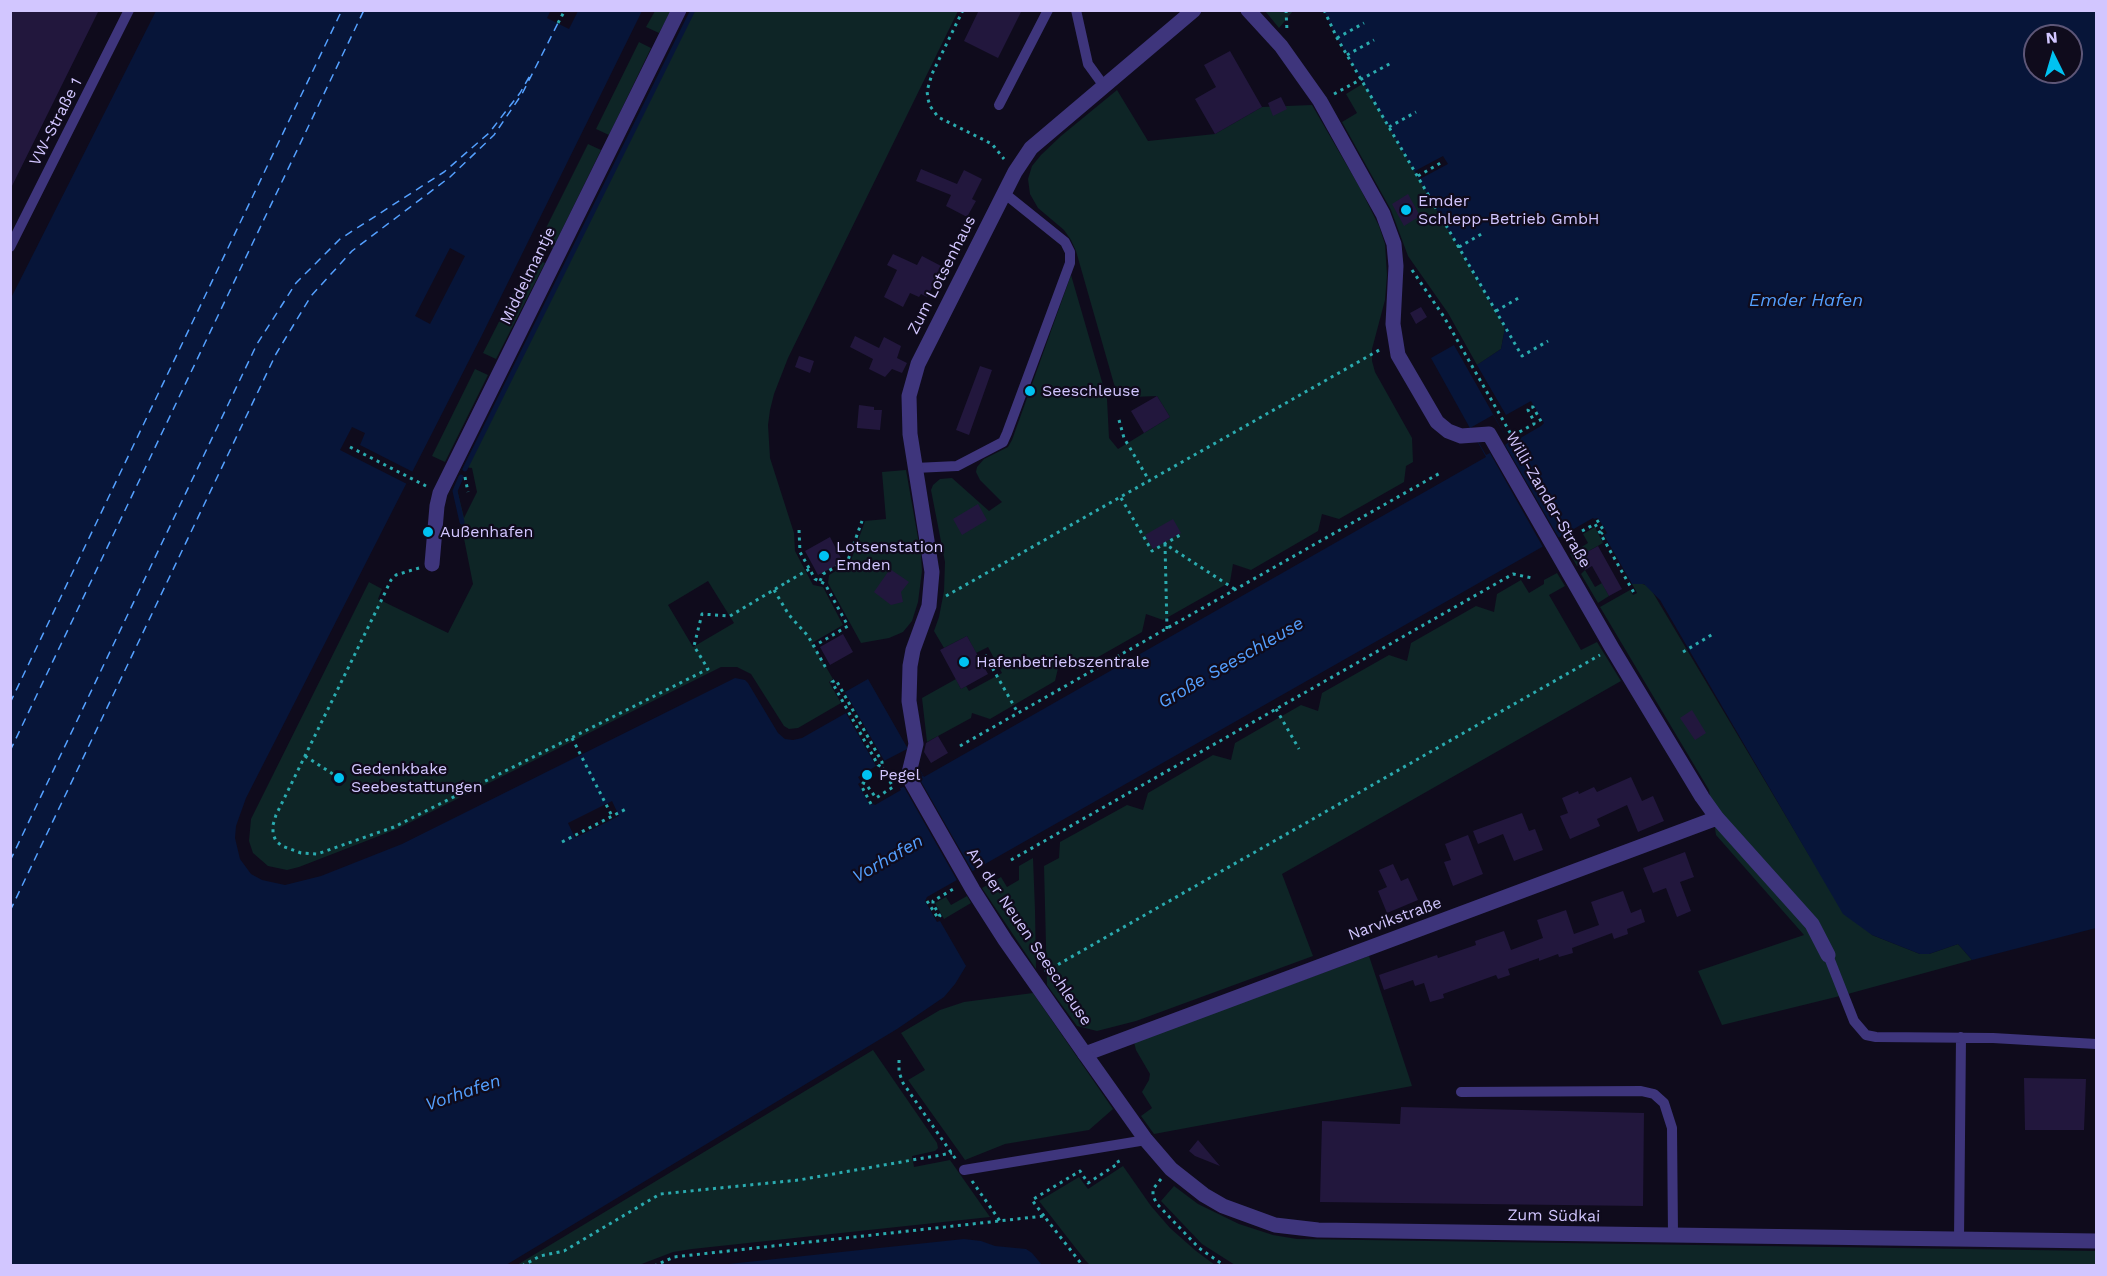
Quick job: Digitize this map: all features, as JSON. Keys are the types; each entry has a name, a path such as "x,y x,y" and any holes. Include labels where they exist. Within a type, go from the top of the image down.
{"street":[{"name":"Middelmantje","path":"432,564 440,493 680,10"},
{"name":"Zum Lotsenhaus","path":"918,635 929,606 932,581 931,553 910,434 909,396 918,364 1004,193 1031,148 1194,10"},
{"name":"Willi-Zander-Straße","path":"1248,10 1281,46 1320,101 1383,214 1394,244 1396,266 1393,324 1398,355 1440,425 1448,431 1461,435 1489,434 1611,648 1702,798 1717,818 1812,924 1828,955"},
{"name":"An der Neuen Seeschleuse","path":"918,635 913,650 909,681 909,701 916,744 909,764 910,778 966,878 1005,940 1085,1054"},
{"name":"Narvikstraße","path":"1085,1054 1717,818"},
{"name":"Zum Südkai","path":"1085,1054 1146,1140 1171,1169 1204,1195 1223,1206 1258,1220 1299,1230 2097,1241"}],"lane":[{"name":"VW-Straße 1","path":"10,247 129,10"},
{"path":"999,105 1048,10"},
{"path":"1076,10 1088,64 1104,86"},
{"path":"915,468 957,466 1003,442 1070,263 1070,252 1065,242 1004,193"},
{"path":"1828,955 1854,1021 1866,1035 2097,1044"},
{"path":"1959,1239 1962,1037"},
{"path":"1461,1092 1641,1091 1654,1094 1664,1103 1672,1128 1673,1235"},
{"path":"964,1170 1146,1140"}],"path":[{"path":"558,23 565,10"},
{"path":"963,10 928,82 930,106 938,117 992,144 1015,172"},
{"path":"1324,10 1337,38 1522,356 1548,341"},
{"path":"1337,38 1364,23"},
{"path":"1347,55 1374,40"},
{"path":"1320,101 1393,62"},
{"path":"1389,127 1416,112"},
{"path":"1418,176 1444,161"},
{"path":"1459,247 1485,232"},
{"path":"1394,244 1444,317 1512,436 1533,424 1534,421 1528,410 1529,406 1533,408 1542,423"},
{"path":"1496,311 1522,296"},
{"path":"929,606 1150,482 1381,348"},
{"path":"1119,420 1124,438 1150,482"},
{"path":"350,447 418,482"},
{"path":"960,746 1440,473"},
{"path":"1121,498 1152,551 1182,534"},
{"path":"1597,520 1604,531 1601,534"},
{"path":"820,582 822,575 848,560 861,521"},
{"path":"1582,531 1594,524 1634,593"},
{"path":"799,530 800,552 815,579 825,584 848,626 814,645"},
{"path":"1165,544 1236,590"},
{"path":"1165,544 1167,629"},
{"path":"432,564 402,573 391,580 276,815 273,834 282,846 302,853 317,854 394,826 708,669 694,646 702,614 730,616 813,567"},
{"path":"1011,860 1513,574 1532,578"},
{"path":"774,590 789,615 805,631 827,670"},
{"path":"1683,652 1713,634"},
{"path":"1041,974 1611,648"},
{"path":"985,655 1018,714"},
{"path":"871,804 862,785 866,784 874,797 879,797 893,788 887,771 878,765 832,682 836,680 882,762 882,767"},
{"path":"1276,709 1299,748"},
{"path":"572,738 612,816"},
{"path":"305,756 339,778"},
{"path":"562,842 626,809"},
{"path":"927,901 938,918 940,916 933,902 944,894"},
{"path":"899,1060 899,1072 903,1083 1000,1221"},
{"path":"522,1266 540,1256 564,1251 660,1194 799,1180 952,1153"},
{"path":"1083,1266 1032,1200 1080,1171 1088,1183 1115,1166"},
{"path":"1171,1169 1154,1186 1152,1193 1154,1200 1174,1224 1199,1248 1225,1266"},
{"path":"654,1266 674,1257 1044,1216"}],"green space":[{"path":"655,11 671,11 659,33 646,27"},
{"path":"691,11 958,11 788,358 770,410 768,425 770,458 794,533 795,551 813,585 823,587 843,625 812,643 833,679 829,682 841,703 798,728 789,729 784,726 751,674 737,667 721,667 397,829 299,867 287,870 268,866 253,853 249,841 251,819 369,582 382,589 378,599 448,633 473,584 454,488 459,477 462,478 457,489 464,518 477,492 472,468 464,467","holes":["708,581 734,623 693,647 668,605","336,770 344,771 347,776 341,786 336,786 331,780 332,773"]},
{"path":"1265,11 1293,11 1279,28"},
{"path":"639,42 651,48 609,135 596,129"},
{"path":"1364,83 1505,328 1501,349 1477,365 1448,313 1408,256 1391,210 1342,122 1357,113 1346,94"},
{"path":"1117,90 1148,141 1215,134 1262,107 1312,105 1360,188 1379,226 1385,244 1387,275 1385,300 1372,349 1372,361 1375,372 1412,438 1413,462 1406,466 1404,482 1339,519 1322,514 1318,531 1251,570 1233,564 1230,582 1163,620 1146,614 1142,632 1077,669 1059,664 1055,681 990,719 972,713 971,718 927,742 922,698 956,679 961,689 966,686 969,691 1002,673 988,647 976,653 967,636 944,648 934,631 944,591 945,562 931,490 940,479 952,478 989,511 1002,502 980,480 976,472 977,467 984,459 1008,447 1012,440 1071,275 1107,399 1109,438 1118,449 1170,417 1157,396 1133,397 1116,391 1076,251 1064,230 1038,208 1030,194 1028,179 1032,166 1041,155"},
{"path":"588,144 601,150 553,248 539,242"},
{"path":"532,257 545,263 496,359 483,353"},
{"path":"475,369 488,375 445,462 432,456"},
{"path":"906,470 921,555 922,571 918,602 912,621 903,632 889,638 861,643 828,583 829,575 850,563 865,521 886,519 882,472"},
{"path":"1595,527 1603,543 1578,557 1582,563 1577,566 1570,554 1588,543 1583,534"},
{"path":"1585,570 1595,587 1602,583 1609,596 1598,603 1581,574"},
{"path":"1557,573 1565,586 1549,595 1581,650 1597,642 1621,681 1282,874 1313,956 1136,1021 1097,1031 1077,1026 1047,985 1044,866 1059,858 1060,842 1127,805 1143,810 1148,793 1213,755 1231,760 1235,743 1301,705 1318,711 1322,693 1389,655 1407,661 1411,643 1476,606 1494,612 1497,594 1521,580 1529,593 1544,584 1544,580"},
{"path":"1639,583 1649,586 1809,855 1872,935 1920,954 1929,954 1958,944 1972,960 1722,1025 1698,971 1804,935 1716,835 1709,790 1600,607 1630,590 1633,595 1637,593 1632,584"},
{"path":"1033,858 1036,969 982,888 1001,877 1007,887 1019,880 1019,866"},
{"path":"967,896 971,903 944,919 935,903 946,897 951,905"},
{"path":"1369,956 1412,1086 1154,1134 1141,1116 1152,1108 1142,1092 1150,1074 1134,1042"},
{"path":"1033,993 1113,1109 1089,1130 1005,1144 965,1160 908,1080 925,1070 901,1033 940,1010 964,1002"},
{"path":"873,1050 937,1143 938,1148 935,1151 912,1156 914,1167 950,1160 990,1217 692,1249 673,1252 639,1265 517,1265"},
{"path":"1123,1166 1151,1206 1170,1228 1215,1265 1091,1266 1085,1260 1039,1201 1079,1177 1088,1189"},
{"path":"1174,1186 1198,1204 1239,1224 1273,1235 1297,1239 2096,1251 2096,1265 1235,1265 1202,1244 1161,1201"}],"water":[{"name":"Emder Hafen","path":"156,11 642,11 481,337 246,798 236,826 235,838 240,859 251,874 262,880 285,885 321,876 402,844 735,678 748,683 778,733 785,739 802,738 846,713 876,766 858,777 861,782 858,784 870,805 875,805 901,790 845,692 868,679 924,777 1486,457 1431,358 1454,345 1510,444 1541,426 1544,423 1531,401 1506,415 1477,365 1501,349 1505,328 1337,38 1324,11 2096,11 2096,928 1972,960 1958,944 1929,954 1920,954 1872,935 1843,914 1660,600 1644,584 1632,584 1604,535 1607,533 1598,518 1593,518 927,897 925,901 937,922 940,921 966,966 944,997 897,1029 506,1265 11,1265 10,300"},
{"path":"964,1239 995,1246 1026,1249 1042,1265 719,1265"}],"pier":[{"path":"551,10 578,11 569,29 547,18"},
{"name":"Emder Schlepp-Betrieb GmbH","path":"1443,156 1448,164 1420,179 1415,171"},
{"path":"450,248 465,256 430,324 415,316"},
{"path":"1493,415 1509,442 1505,445 1560,540 1544,549 1490,453 1486,455 1470,428"},
{"path":"352,427 365,433 360,445 415,473 409,485 340,450"},
{"path":"907,749 923,776 919,778 974,874 958,882 904,787 900,788 884,761"},
{"path":"612,801 619,816 575,838 568,823"}],"building":[{"path":"10,10 99,10 10,190"},
{"path":"979,10 1022,10 998,58 964,41"},
{"path":"1230,51 1262,107 1215,134 1195,99 1216,87 1204,65"},
{"path":"1281,97 1287,109 1273,116 1268,103"},
{"path":"921,169 957,184 964,170 982,179 972,199 976,201 967,217 946,206 951,195 916,181"},
{"name":"Emder Schlepp-Betrieb GmbH","path":"1408,194 1420,216 1404,226 1392,204"},
{"path":"893,254 917,265 922,256 943,267 927,297 921,294 919,297 910,293 903,307 884,297 897,270 887,265"},
{"path":"1421,307 1427,317 1416,324 1410,313"},
{"path":"855,336 879,348 884,337 901,346 897,358 907,363 902,373 892,369 885,377 869,369 873,359 850,347"},
{"path":"799,356 814,361 810,373 795,367"},
{"path":"980,366 992,370 969,435 956,430"},
{"path":"1157,396 1170,417 1144,433 1131,411"},
{"path":"859,405 882,410 880,430 857,428"},
{"path":"978,504 987,520 962,535 953,519"},
{"path":"1173,519 1181,533 1153,549 1145,535"},
{"name":"Lotsenstation Emden","path":"830,537 843,562 818,575 805,551"},
{"path":"1598,546 1622,589 1609,596 1592,566 1585,570 1578,557"},
{"path":"890,569 909,582 901,592 903,602 891,605 874,592"},
{"path":"843,634 853,652 830,665 820,647"},
{"name":"Hafenbetriebszentrale","path":"967,636 988,674 961,689 940,650"},
{"path":"1692,710 1706,733 1695,740 1680,718"},
{"path":"938,736 948,753 931,763 924,752 926,743"},
{"path":"1631,777 1642,801 1653,796 1664,821 1638,832 1627,805 1597,819 1600,826 1570,839 1560,816 1568,813 1562,798 1594,787 1597,792"},
{"path":"1522,813 1529,831 1535,829 1543,850 1514,861 1503,834 1478,844 1473,831"},
{"path":"1468,835 1483,874 1453,886 1444,862 1451,860 1445,844"},
{"path":"1685,852 1694,877 1680,882 1691,911 1677,917 1666,888 1653,893 1643,868"},
{"path":"1393,864 1401,881 1408,878 1418,900 1387,913 1378,891 1387,887 1379,870"},
{"path":"1623,891 1631,913 1641,909 1645,922 1627,929 1628,934 1614,939 1612,933 1572,948 1573,953 1559,957 1558,954 1539,961 1539,958 1508,969 1510,975 1498,979 1496,975 1443,994 1444,998 1430,1002 1424,983 1415,986 1413,980 1384,990 1379,975 1437,955 1438,958 1476,945 1475,941 1504,931 1511,950 1543,938 1537,920 1566,910 1574,934 1599,925 1591,902"},
{"path":"2024,1078 2086,1079 2084,1130 2025,1130"},
{"path":"1401,1107 1644,1113 1643,1206 1320,1202 1322,1121 1400,1124"},
{"path":"1198,1140 1220,1166 1195,1156 1189,1151"}],"waterway":[{"path":"465,469 693,10"},
{"path":"461,477 455,491 462,522"}],"ferry route":[{"path":"10,703 342,10"},
{"path":"10,751 364,10"},
{"path":"10,911 276,354 311,296 352,251 450,177 494,135 522,94 558,23"},
{"path":"10,861 257,344 296,283 340,239 444,172 489,133 520,93 532,72"}],"place":[{"name":"Emder Schlepp-Betrieb GmbH","path":"1406,210"},
{"name":"Seeschleuse","path":"1030,391"},
{"name":"Außenhafen","path":"428,532"},
{"name":"Lotsenstation Emden","path":"824,556"},
{"name":"Hafenbetriebszentrale","path":"964,662"},
{"name":"Pegel","path":"867,775"},
{"name":"Gedenkbake Seebestattungen","path":"339,778"}],"water label":[{"name":"Große Seeschleuse","path":"1231,663"},
{"name":"Vorhafen","path":"888,859"},
{"name":"Vorhafen","path":"463,1093"}]}
